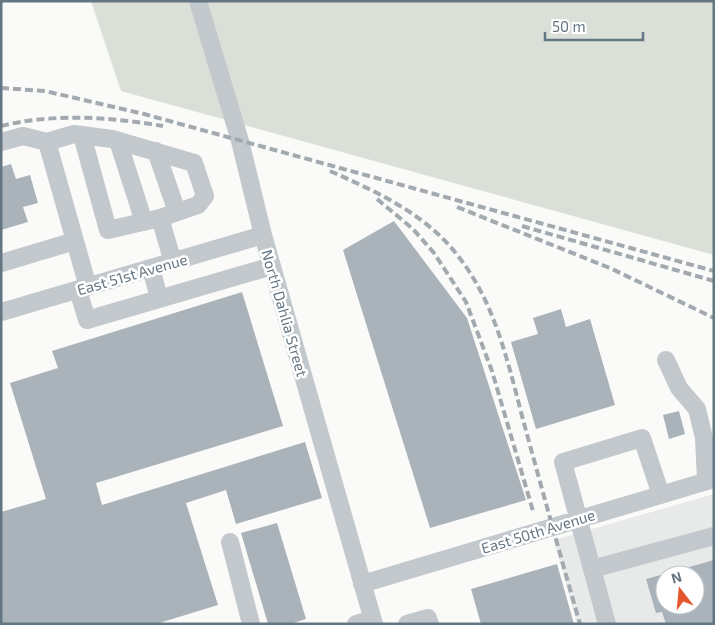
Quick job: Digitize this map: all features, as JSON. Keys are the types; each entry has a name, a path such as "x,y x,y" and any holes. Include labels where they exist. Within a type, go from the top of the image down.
{"street":[{"name":"North Dahlia Street","path":"198,1 240,141 263,235 373,621"},
{"path":"1,142 23,136 47,142 74,134 82,135 118,141 156,151 194,163 205,196 198,205 152,220 108,230 82,135"},
{"path":"118,141 152,220 173,262"},
{"path":"47,142 75,241 87,320 272,266"},
{"path":"156,151 177,212"},
{"name":"East 51st Avenue","path":"1,312 263,235"},
{"path":"1,263 75,241"},
{"path":"151,268 159,298"},
{"path":"666,360 679,388 697,409 704,438 710,480"},
{"path":"607,624 577,520 563,462 642,438 661,495"},
{"name":"East 50th Avenue","path":"362,584 710,480"},
{"path":"592,569 714,536"},
{"path":"230,542 251,624"},
{"path":"407,624 428,618 430,624"},
{"path":"356,624 373,621"}],"shaded area":[{"path":"91,1 714,1 714,255 121,91"},
{"path":"714,494 714,624 577,624 554,540"}],"building":[{"path":"11,164 16,179 30,175 38,203 23,207 28,222 1,230 1,167"},
{"path":"394,221 467,318 526,500 430,528 343,250"},
{"path":"242,292 283,426 96,483 102,505 305,442 322,498 236,524 226,490 186,503 218,605 156,624 1,624 1,512 46,499 10,383 58,368 52,351"},
{"path":"561,309 566,327 590,319 615,405 536,429 511,342 538,334 533,318"},
{"path":"679,411 685,434 669,439 663,415"},
{"path":"277,523 306,619 290,624 268,624 241,533"},
{"path":"714,560 714,624 666,624 663,615 705,615 705,565 696,565"},
{"path":"557,564 574,624 481,624 471,589"},
{"path":"655,576 655,610 646,579"}],"railway":[{"path":"1,88 45,91 144,114 714,271"},
{"path":"1,126 41,119 61,118 122,120 163,126"},
{"path":"330,171 383,196 416,216 431,228 458,256 483,295 507,360 580,624"},
{"path":"377,199 413,229 434,253 466,302 492,371 533,511"},
{"path":"457,207 610,268 714,318"},
{"path":"522,226 714,281"}]}
